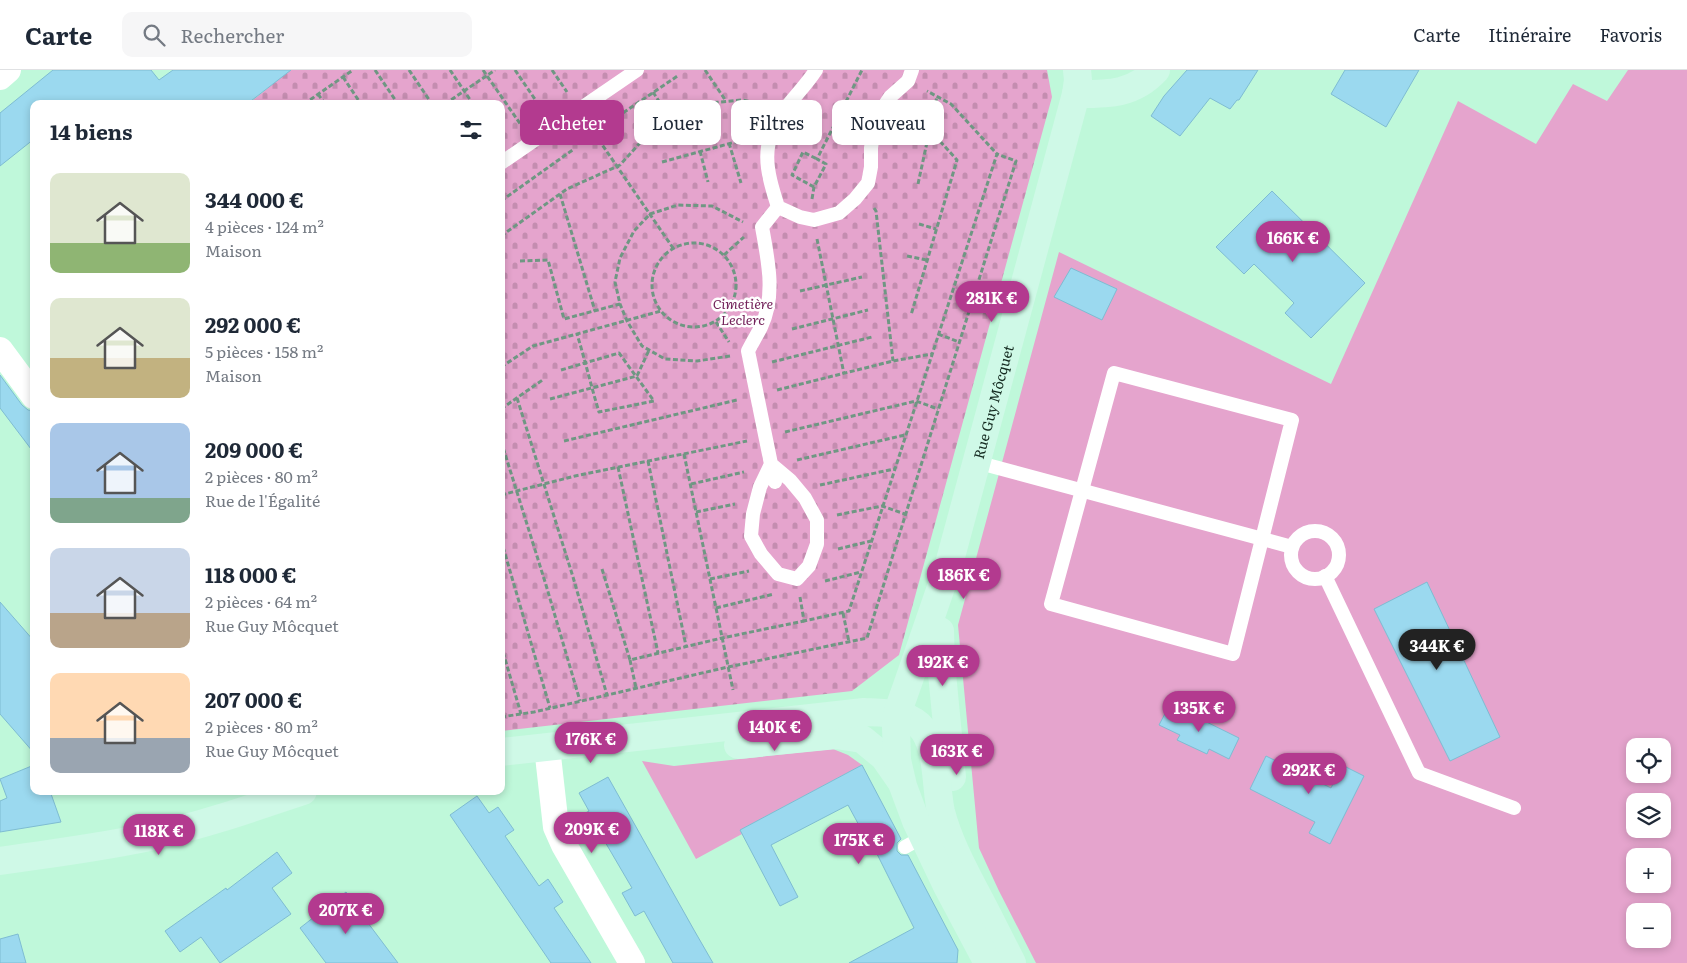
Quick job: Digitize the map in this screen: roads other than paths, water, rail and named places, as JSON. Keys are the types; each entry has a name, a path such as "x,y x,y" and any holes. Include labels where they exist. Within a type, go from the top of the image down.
{"street":[{"path":"0,77 8,70"},
{"path":"1076,82 1107,94 1122,91 1141,82 1156,70"},
{"name":"Rue Guy Môcquet","path":"898,714 949,564 1076,82"},
{"path":"0,350 30,391"},
{"name":"Rue Guy Môcquet","path":"898,714 920,688 927,672 940,631 940,612 949,564"},
{"path":"940,631 956,830 962,859 972,884"},
{"path":"898,714 895,743 897,760 914,842 946,886 983,958"},
{"path":"505,752 881,720 898,714 919,725 929,740 946,830 1012,963"},
{"path":"636,742 680,752 836,735 862,739 884,757 903,786"},
{"path":"547,747 556,827 564,845 632,963"},
{"path":"0,860 158,835 231,815 291,795"}],"lane":[{"path":"505,160 637,70"},
{"path":"816,70 775,124 767,148 769,178 778,207 800,217 814,220 839,213 868,183 875,120 890,97 910,76"},
{"path":"774,478 790,480 804,498 817,520 817,544 809,566 797,579 778,574 761,554 752,536 755,508 774,478 757,395 742,353 762,326 770,299 768,264 757,228 778,207"},
{"path":"1114,373 1292,420 1261,539 1232,654 1051,604 1114,373"},
{"path":"976,462 1292,547"},
{"path":"1321,532 1334,541 1338,548 1336,565 1332,572 1326,576 1311,579 1297,572 1293,565 1291,558 1292,547 1299,537 1305,533 1321,532"},
{"path":"1326,576 1419,773 1514,808"}],"park label":[{"name":"Cimetière Leclerc","path":"743,312"}]}
